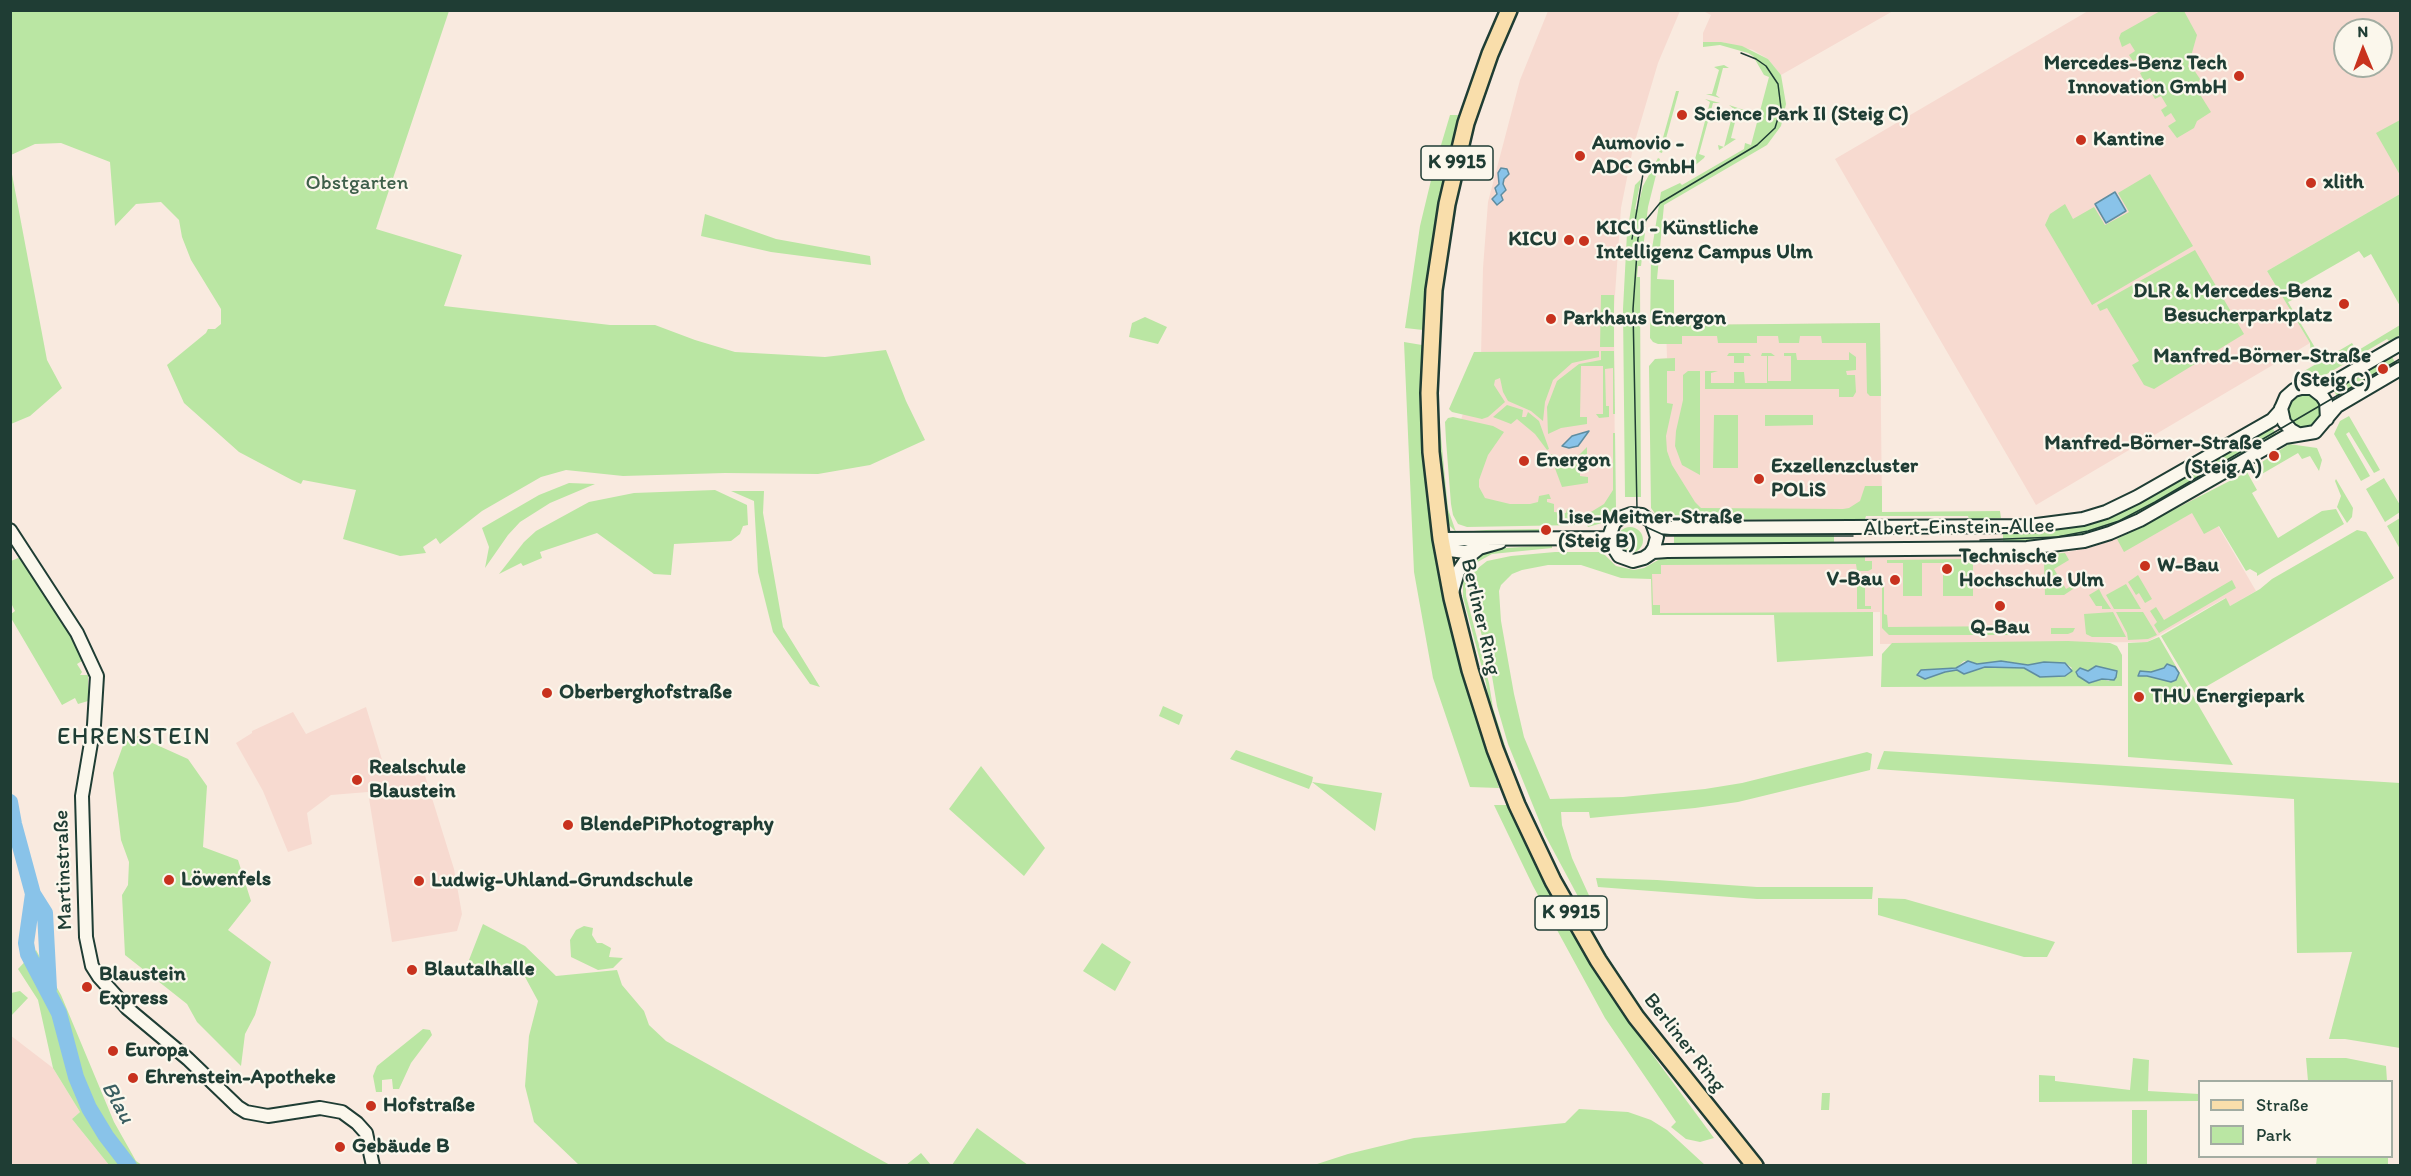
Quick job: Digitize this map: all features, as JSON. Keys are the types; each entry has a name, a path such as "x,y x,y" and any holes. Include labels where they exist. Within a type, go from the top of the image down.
{"main road":[{"name":"Berliner Ring","path":"1509,10 1490,54 1466,123 1440,243 1433,311 1429,393 1431,452 1442,544 1452,598 1485,722 1517,805 1542,860 1576,922 1623,999 1755,1166"}],"street":[{"name":"Albert-Einstein-Allee","path":"2400,344 2326,387 2301,388 2291,392 2272,420 2137,498 2106,512 2068,522 2029,526 1671,528 1659,527 1642,515 1627,514 1614,523 1610,538 1613,550 1625,559 1636,560 1667,550 2027,548 2069,544 2101,537 2133,524 2283,438 2315,432 2337,406 2400,369"},
{"path":"2313,389 2320,393 2326,402 2326,419"},
{"path":"2281,408 2284,422 2288,428 2298,434"},
{"path":"1650,554 1657,537 1652,523"},
{"name":"Martinstraße","path":"10,530 77,633 97,676 95,718 82,783 86,937 92,966 107,987 158,1036 188,1059 227,1099 246,1112 282,1115 320,1108 342,1112 362,1127 368,1139 372,1166"},
{"path":"1442,544 1610,538"},
{"path":"1442,544 1458,552 1511,540"},
{"path":"1452,598 1458,572 1468,557 1479,548"}],"shaded area":[{"path":"1548,11 1680,11 1658,63 1633,148 1621,208 1614,309 1615,498 1605,513 1476,513 1459,426 1481,356 1483,268 1488,202 1520,80"},
{"path":"1703,11 1893,11 1781,75 1768,59 1753,50 1721,42 1703,42 1703,33 1711,15"},
{"path":"2088,11 2400,11 2400,194 2267,271 2310,343 2036,505 1835,159"},
{"path":"1880,323 1882,512 1683,514 1668,495 1656,359 1667,358 1666,325"},
{"name":"Technische Hochschule Ulm","path":"2200,495 2256,591 2230,606 2225,598 2147,642 1880,644 1880,612 1652,615 1651,564 1660,559 2057,554 2089,548 2124,536"},
{"path":"366,707 383,763 403,769 418,766 423,769 454,869 462,914 457,931 392,942 368,792 331,795 307,813 312,844 288,852 263,791 236,743 252,731 293,712 306,734"},
{"path":"10,1035 53,1068 80,1112 72,1119 109,1165 11,1165"}],"green space":[{"path":"2162,10 2184,11 2197,35 2188,67 2194,70 2200,79 2196,88 2211,112 2197,121 2194,128 2177,138 2168,126 2176,121 2171,113 2165,117 2161,110 2167,106 2161,96 2155,99 2151,92 2156,88 2150,78 2144,81 2140,73 2146,70 2139,58 2133,61 2129,55 2135,51 2130,43 2122,47 2119,38 2121,33"},
{"name":"Obstgarten","path":"10,11 449,11 376,229 462,255 444,306 610,325 655,325 735,352 825,357 886,350 906,401 925,440 870,465 818,474 725,473 623,476 566,470 541,477 482,511 440,544 436,538 423,547 426,553 400,556 343,539 356,490 303,480 301,484 292,480 239,452 184,403 167,365 208,329 215,329 221,324 221,309 191,260 182,237 179,220 161,202 136,204 115,226 110,162 61,143 35,144 11,155"},
{"path":"1703,42 1721,42 1742,46 1768,59 1781,75 1786,104 1781,126 1767,145 1664,205 1657,279 1674,280 1674,325 1880,323 1881,396 1870,396 1867,393 1866,343 1822,343 1821,336 1800,336 1799,343 1779,343 1778,336 1757,336 1757,343 1718,343 1717,336 1682,336 1682,344 1658,344 1650,338 1651,255 1661,192 1680,183 1682,185 1744,149 1745,143 1751,145 1769,77 1764,75 1753,56 1748,53 1720,45 1703,47"},
{"path":"1724,65 1729,68 1723,68 1716,95 1720,98 1706,94 1712,94 1719,70 1714,67"},
{"path":"1676,91 1679,91 1662,153 1659,152"},
{"path":"1705,99 1720,103 1713,103 1699,154 1705,156 1693,167 1710,102"},
{"path":"1729,105 1744,110 1738,110 1731,138 1736,139 1724,147 1734,109"},
{"path":"1450,115 1462,115 1433,246 1423,330 1405,328 1420,226"},
{"path":"2400,120 2400,175 2376,133"},
{"path":"1658,158 1660,159 1648,207 1641,266 1638,266 1637,277 1640,277 1641,497 1625,497 1623,309 1627,233 1635,185 1641,179 1635,209 1637,210 1643,186"},
{"path":"11,169 47,360 62,388 30,416 11,424"},
{"path":"2150,174 2193,246 2092,305 2045,225 2050,214 2065,204 2073,219 2094,207 2105,225 2129,212 2118,193"},
{"path":"2400,194 2400,306 2371,254 2364,258 2359,251 2291,290 2296,298 2288,302 2317,351 2311,354 2310,343 2267,271"},
{"path":"705,214 776,239 870,256 871,265 771,252 701,236"},
{"path":"2195,250 2244,334 2154,389 2144,385 2132,365 2139,361 2107,308 2100,311 2097,305"},
{"path":"1601,295 1614,295 1614,347 1600,347"},
{"path":"1145,317 1167,327 1158,344 1129,337 1132,323"},
{"path":"2400,325 2400,335 2389,341 2387,339 2320,378 2299,374 2352,343 2357,351"},
{"path":"1404,342 1422,345 1426,495 1437,569 1465,684 1499,788 1470,787 1433,678 1414,572"},
{"path":"1599,351 1599,357 1572,363 1553,380 1545,402 1543,421 1531,411 1508,401 1500,378 1495,380 1494,385 1505,402 1488,417 1482,419 1452,412 1449,409 1474,352"},
{"path":"1601,351 1614,351 1615,414 1613,414 1613,368 1605,369 1606,406 1609,406 1609,417 1599,418 1596,414 1603,414 1603,366 1581,366 1580,417 1587,417 1587,424 1561,428 1548,434 1547,407 1557,381 1579,364 1601,360"},
{"path":"1849,352 1856,357 1856,370 1846,371 1847,375 1855,375 1856,392 1853,397 1839,397 1839,389 1705,389 1705,371 1718,371 1711,373 1711,383 1734,383 1734,372 1744,372 1745,383 1767,383 1767,356 1761,356 1762,353 1771,353 1775,356 1768,356 1768,381 1791,381 1791,356 1784,356 1784,353 1796,353 1797,360 1849,360"},
{"path":"1729,353 1749,353 1751,356 1744,356 1744,363 1734,363 1734,356 1727,356"},
{"path":"2392,357 2396,364 2338,398 2334,391"},
{"path":"1675,358 1675,371 1667,371 1667,403 1673,404 1666,436 1667,451 1672,465 1701,508 1843,509 1860,501 1865,486 1882,486 1882,512 2000,511 2001,518 1866,516 1865,519 1659,519 1651,508 1649,366 1655,359"},
{"path":"1688,371 1700,371 1700,475 1682,465 1675,446 1683,400 1683,375"},
{"path":"2304,393 2316,399 2322,411 2316,423 2304,429 2292,423 2286,411 2292,399"},
{"path":"1507,405 1523,410 1522,417 1526,417 1528,412 1539,421 1549,449 1547,450 1535,434 1517,419 1511,424 1493,417"},
{"path":"1714,415 1738,415 1738,468 1713,468"},
{"path":"1765,415 1813,415 1813,425 1765,426"},
{"path":"2349,416 2380,470 2374,473 2349,432 2346,434 2370,476 2361,481 2334,434 2340,421"},
{"path":"1453,417 1493,426 1504,432 1488,455 1479,480 1479,487 1485,498 1510,504 1530,504 1538,502 1539,496 1549,494 1551,499 1547,499 1547,502 1554,504 1554,512 1566,513 1567,509 1574,510 1577,525 1467,527 1458,524 1451,504 1445,422 1448,418"},
{"path":"2270,424 2278,437 2156,508 2092,537 2017,545 2003,542 2005,532 2084,521"},
{"path":"1440,427 1448,509 1456,532 1449,525 1445,509"},
{"path":"1613,433 1615,433 1616,508 1602,523 1588,527 1586,515 1604,504 1613,490"},
{"path":"2289,444 2317,448 2322,460 2319,471 2310,456 2302,459 2298,453 2255,478 2250,470"},
{"path":"1587,447 1587,458 1580,459 1580,476 1588,477 1588,483 1562,487 1550,455 1552,454 1559,464 1564,465 1574,460"},
{"path":"2247,472 2257,490 2252,493 2278,538 2322,511 2336,509 2344,524 2257,576 2257,573 2250,569 2246,571 2219,526 2204,534 2192,513 2124,552 2117,539"},
{"path":"2384,478 2400,505 2400,512 2385,522 2366,489"},
{"path":"2336,479 2353,508 2352,517 2347,523 2337,507 2341,496"},
{"path":"569,483 595,484 550,503 520,522 485,568 489,547 482,528 539,495"},
{"path":"715,490 747,505 748,525 743,526 740,534 731,541 674,544 671,575 654,574 597,533 540,552 542,558 523,566 521,563 499,574 524,542 536,531 589,502 634,493"},
{"path":"731,491 764,491 763,513 783,627 820,687 810,684 773,632 758,572 754,501"},
{"path":"2400,518 2400,549 2387,526"},
{"path":"1630,527 1639,531 1643,540 1639,549 1630,553 1621,549 1617,540 1621,531"},
{"path":"1539,529 1539,532 1461,532 1486,530"},
{"path":"2357,530 2366,532 2394,578 2195,693 2161,636 2226,598 2230,606"},
{"path":"1674,531 1830,533 1834,534 1834,542 1826,545 1674,548"},
{"path":"1552,545 1552,548 1492,554 1472,565 1468,564 1475,557 1491,549"},
{"path":"1555,552 1602,552 1616,566 1634,570 1666,558 1865,557 1865,561 1872,561 1872,569 1868,571 1857,571 1856,564 1661,565 1661,574 1652,574 1653,605 1660,605 1660,613 1873,612 1873,656 1777,662 1774,615 1652,615 1651,579 1621,578 1581,565 1548,565 1512,574 1501,585 1499,591 1501,621 1524,737 1550,799 1623,797 1705,789 1742,783 1867,752 1872,754 1870,770 1738,802 1695,808 1590,818 1589,812 1561,812 1562,825 1572,858 1592,902 1600,930 1596,930 1545,835 1508,744 1470,589 1473,572 1487,561 1511,556"},
{"path":"2065,553 2069,560 2054,569 2066,589 2081,581 2082,583 2064,595 2045,595 2044,562 2012,564 2013,556"},
{"path":"23,556 59,612 85,659 77,664 82,672 80,675 88,675 88,701 78,704 75,698 62,705 11,618 11,614 15,611 11,603 11,561"},
{"path":"1971,556 2005,556 2005,562 1973,562 1973,596 1943,596 1943,563 1922,563 1922,596 1903,596 1903,563 1887,563 1887,560 1970,559"},
{"path":"1466,568 1468,570 1466,596 1489,683 1493,708 1531,816 1560,876 1593,935 1668,1047 1617,979 1557,878 1506,762 1491,715 1486,683 1463,597 1463,578"},
{"path":"2138,575 2152,599 2145,603 2139,593 2136,595 2128,582"},
{"path":"2232,580 2236,588 2159,633 2154,625 2157,622 2150,611 2156,607 2164,620"},
{"path":"1882,582 1884,582 1884,614 1887,615 1888,627 2026,626 2026,635 1889,635 1882,628"},
{"path":"1857,583 1865,583 1865,606 1871,606 1871,609 1857,609"},
{"path":"2126,584 2141,609 2114,609 2106,595"},
{"path":"2099,589 2111,609 2096,606 2089,595"},
{"path":"2113,612 2126,637 2092,637 2086,634 2084,614"},
{"path":"2116,612 2143,612 2157,635 2148,639 2128,640 2127,633"},
{"path":"2051,628 2075,628 2068,634 2051,634"},
{"path":"2159,637 2233,765 2128,757 2128,643 2147,642"},
{"path":"2068,641 2110,643 2117,646 2122,655 2122,686 1881,687 1882,654 1892,643","holes":["1964,661 1977,664 2004,661 2028,665 2055,662 2065,663 2072,668 2065,676 2040,677 2024,668 1991,667 1945,672 1925,679 1918,677 1917,673 1921,670 1956,668","2093,667 2098,667 2117,672 2109,681 2102,679 2090,683 2084,679 2080,668 2088,671"]},
{"path":"1163,706 1183,715 1179,725 1159,716"},
{"path":"128,732 188,759 207,786 203,847 238,860 251,901 228,930 271,962 255,1015 245,1034 241,1066 197,1022 187,1004 125,955 122,895 128,885 129,862 121,840 113,773"},
{"path":"1236,750 1313,777 1309,789 1230,759"},
{"path":"1884,751 2400,783 2400,1048 2345,1039 2329,1039 2352,952 2297,953 2294,799 1877,769"},
{"path":"981,766 1045,848 1024,876 949,809"},
{"path":"1312,782 1382,793 1375,831"},
{"path":"1494,805 1508,805 1564,916 1587,954 1652,1054 1714,1138 1700,1142 1686,1139 1671,1127 1676,1122 1605,1018 1533,886"},
{"path":"1596,878 1757,887 1873,887 1872,899 1757,899 1598,887"},
{"path":"1878,898 1905,899 2055,942 2047,957 2024,957 1878,915"},
{"path":"483,924 525,946 556,976 617,970 622,985 644,1011 649,1025 666,1041 890,1165 579,1165 534,1122 525,1086 529,1036 538,1001 518,964 480,974 469,960"},
{"path":"584,926 593,928 592,935 597,943 611,948 609,957 623,958 613,968 598,970 571,957 570,940 576,930"},
{"path":"1102,943 1131,962 1115,991 1083,971"},
{"path":"36,950 61,995 114,1122 136,1161 142,1165 109,1165 72,1119 80,1112 53,1068 38,1000 18,969"},
{"path":"20,991 28,998 11,1016 11,993"},
{"path":"423,1029 430,1030 432,1035 411,1063 399,1089 393,1089 392,1079 382,1080 382,1092 376,1092 373,1076 377,1066"},
{"path":"2133,1058 2149,1060 2148,1091 2198,1094 2198,1101 2039,1102 2039,1075 2055,1076 2055,1081 2130,1090"},
{"path":"2306,1058 2346,1058 2386,1066 2387,1080 2308,1080"},
{"path":"1822,1093 1830,1093 1829,1110 1821,1110"},
{"path":"1579,1109 1628,1112 1651,1120 1667,1130 1705,1165 1314,1165 1414,1138 1565,1123"},
{"path":"2132,1110 2147,1110 2147,1165 2132,1165"},
{"path":"977,1128 1028,1165 952,1165"},
{"path":"921,1153 931,1165 906,1165"},
{"path":"2317,1158 2388,1158 2388,1165 2316,1165"}],"water":[{"path":"1501,168 1507,169 1509,174 1504,179 1503,184 1506,190 1501,195 1503,200 1497,205 1492,199 1497,194 1495,188 1499,184 1498,173"},
{"path":"2115,192 2126,211 2106,223 2095,204"},
{"path":"1589,431 1578,446 1569,448 1562,446 1572,436"},
{"path":"1968,661 1977,664 2001,661 2028,665 2044,662 2065,663 2072,671 2065,676 2040,677 2024,668 1985,667 1964,674 1957,670 1945,672 1925,679 1917,675 1921,670 1956,668"},
{"path":"2167,664 2175,667 2179,673 2176,680 2171,682 2138,676 2140,671 2151,672 2164,668"},
{"path":"2096,666 2117,671 2116,677 2114,680 2102,679 2089,683 2076,672 2080,668 2088,671"}],"waterway":[{"name":"Blau","path":"10,802 33,894 26,943 28,954 59,1013 76,1077 89,1108 106,1136 129,1166"},
{"name":"Blau","path":"33,894 45,913 49,989"}],"tram line":[{"path":"1741,53 1766,66 1778,84 1781,108 1775,128 1757,145 1660,203 1646,220 1638,238 1633,309 1637,509 1646,527 1666,536 1853,536"},
{"path":"1632,239 1644,168"},
{"path":"1980,540 2057,537 2088,531 2119,521 2400,359"}],"place":[{"name":"Mercedes-Benz Tech Innovation GmbH","path":"2239,76"},
{"name":"Science Park II (Steig C)","path":"1682,115"},
{"name":"Kantine","path":"2081,140"},
{"name":"Aumovio - ADC GmbH","path":"1580,156"},
{"name":"xlith","path":"2311,183"},
{"name":"KICU","path":"1569,240"},
{"name":"KICU - Künstliche Intelligenz Campus Ulm","path":"1584,241"},
{"name":"DLR & Mercedes-Benz Besucherparkplatz","path":"2344,304"},
{"name":"Parkhaus Energon","path":"1551,319"},
{"name":"Manfred-Börner-Straße (Steig C)","path":"2383,369"},
{"name":"Manfred-Börner-Straße (Steig A)","path":"2274,456"},
{"name":"Energon","path":"1524,461"},
{"name":"Exzellenzcluster POLiS","path":"1759,479"},
{"name":"Lise-Meitner-Straße (Steig B)","path":"1546,530"},
{"name":"W-Bau","path":"2145,566"},
{"name":"Technische Hochschule Ulm","path":"1947,569"},
{"name":"V-Bau","path":"1895,580"},
{"name":"Q-Bau","path":"2000,606"},
{"name":"Oberberghofstraße","path":"547,693"},
{"name":"THU Energiepark","path":"2139,697"},
{"name":"Realschule Blaustein","path":"357,780"},
{"name":"BlendePiPhotography","path":"568,825"},
{"name":"Löwenfels","path":"169,880"},
{"name":"Ludwig-Uhland-Grundschule","path":"419,881"},
{"name":"Blautalhalle","path":"412,970"},
{"name":"Blaustein Express","path":"87,987"},
{"name":"Europa","path":"113,1051"},
{"name":"Ehrenstein-Apotheke","path":"133,1078"},
{"name":"Hofstraße","path":"371,1106"},
{"name":"Gebäude B","path":"340,1147"}],"district":[{"name":"EHRENSTEIN","path":"134,738"}]}
